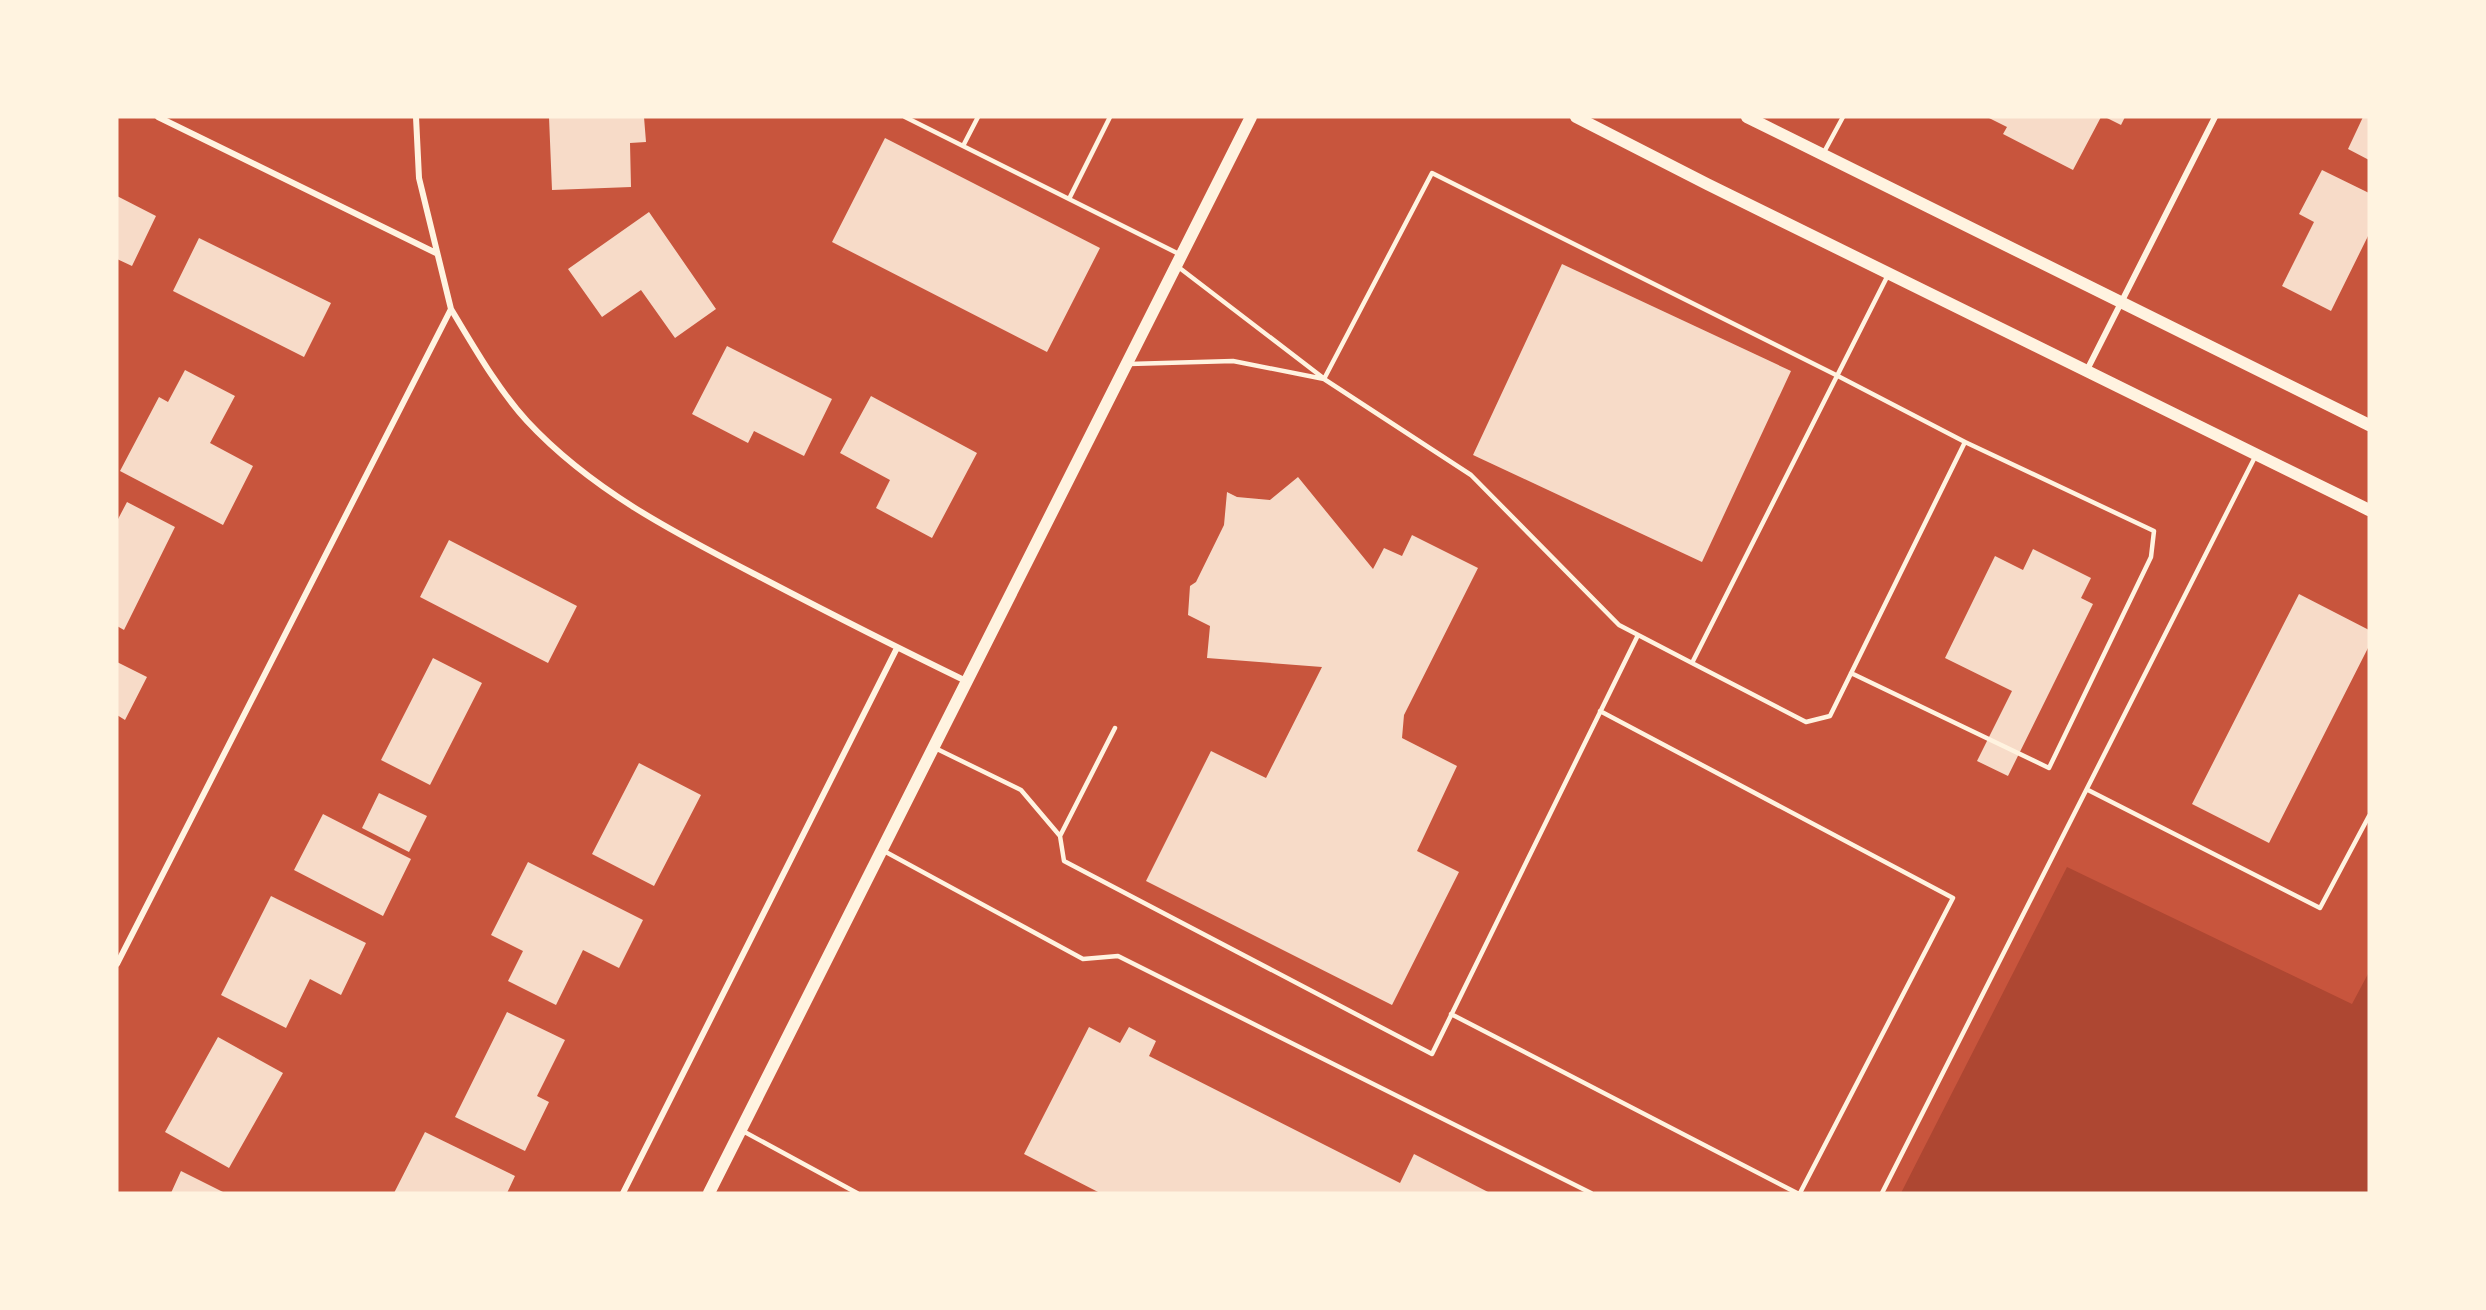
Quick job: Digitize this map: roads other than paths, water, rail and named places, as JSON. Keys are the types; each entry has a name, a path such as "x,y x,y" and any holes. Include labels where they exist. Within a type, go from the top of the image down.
{"main road":[{"path":"709,1193 1251,117"},
{"path":"1576,117 1707,184 2369,510"},
{"path":"1747,117 2369,424"}],"street":[{"path":"158,117 436,253"},
{"path":"416,117 418,178 451,309 487,367 526,420 573,465 627,505 897,648 966,681"},
{"path":"2086,371 2215,117"},
{"path":"117,964 451,309"},
{"path":"623,1193 897,648"}],"lane":[{"path":"905,117 1069,199 1179,261 1324,379 1471,475 1619,625 1806,722 1830,716 1965,442"},
{"path":"963,146 978,117"},
{"path":"1069,199 1110,117"},
{"path":"1823,154 1843,117"},
{"path":"1324,379 1432,173 1965,442 2154,531 2151,557 2049,768 1851,673"},
{"path":"1692,663 1889,272"},
{"path":"1127,364 1233,361 1324,379"},
{"path":"1882,1193 2256,455"},
{"path":"933,747 1021,790 1060,836 1064,861 1432,1054 1638,635"},
{"path":"1451,1014 1798,1193 1953,898 1600,711"},
{"path":"1060,836 1115,728"},
{"path":"2088,790 2320,908 2369,816"},
{"path":"882,849 1083,959 1118,956 1591,1193"},
{"path":"741,1130 857,1193"}]}
